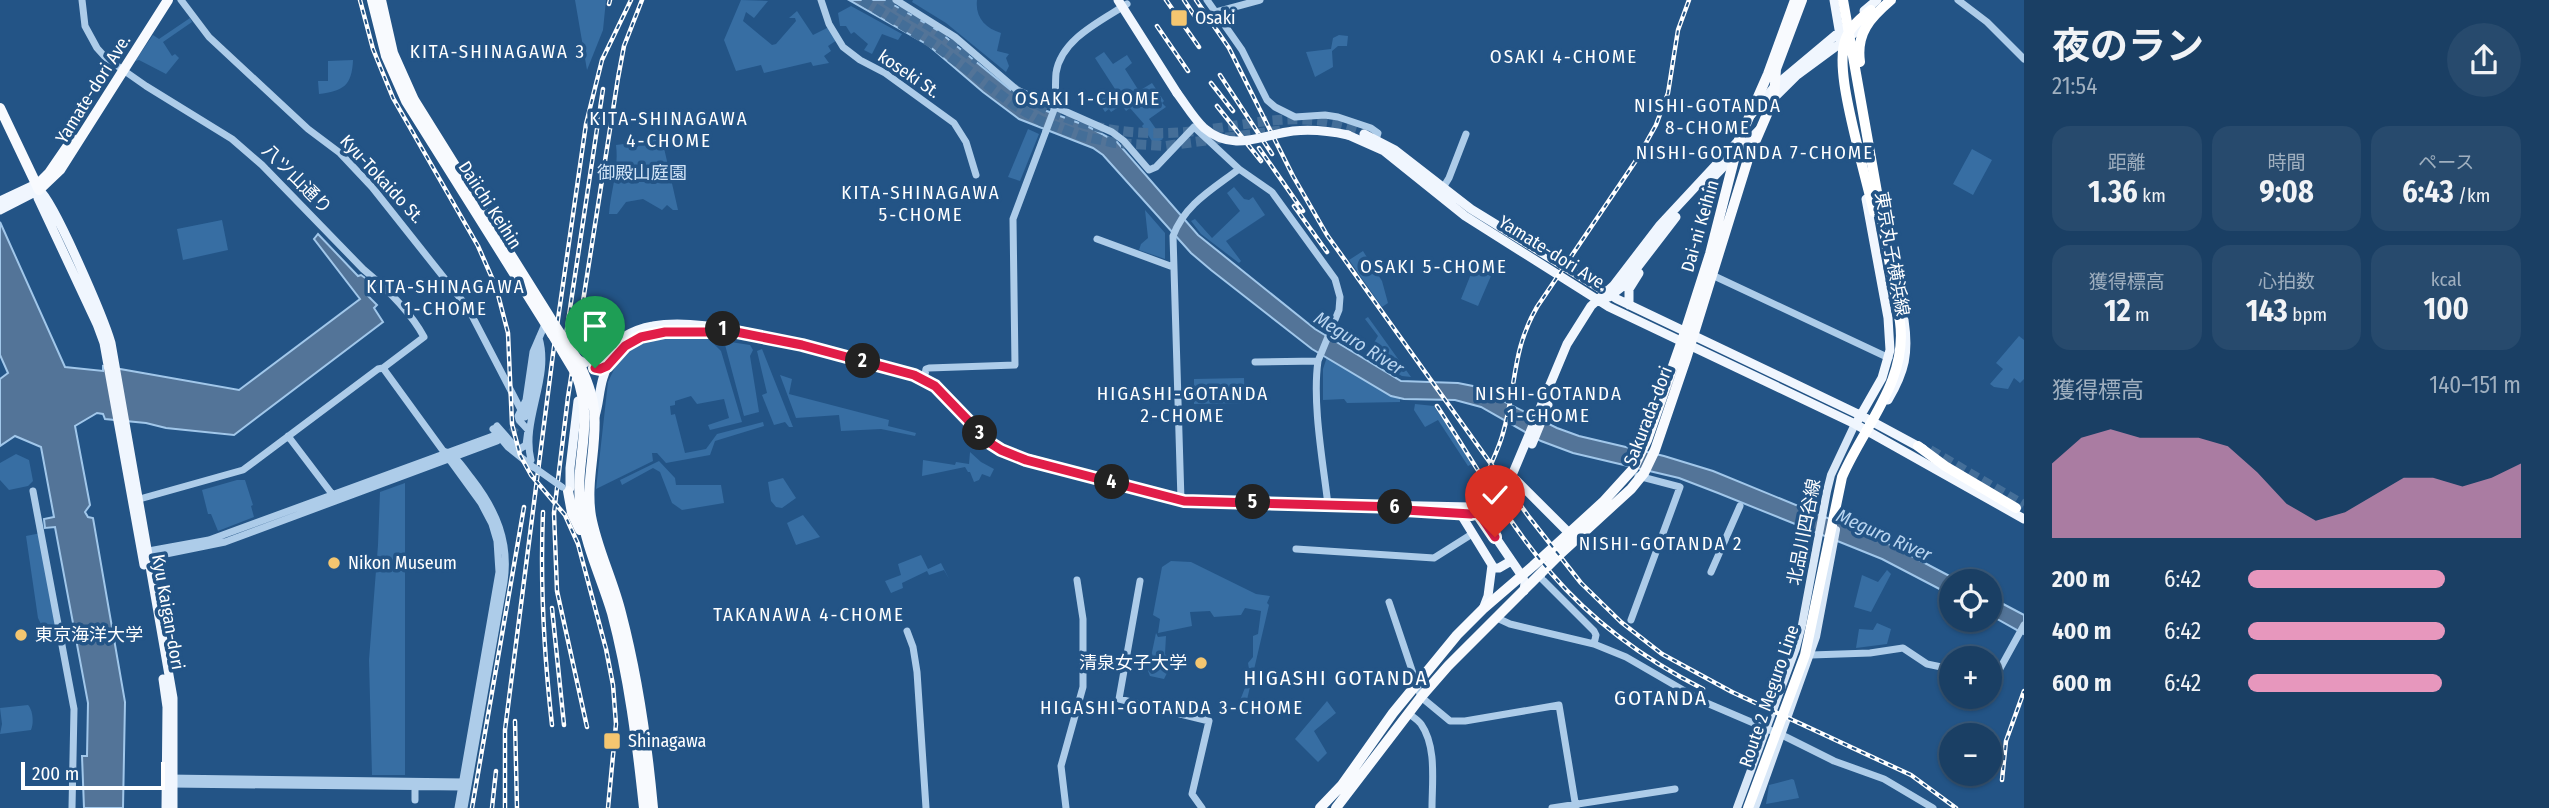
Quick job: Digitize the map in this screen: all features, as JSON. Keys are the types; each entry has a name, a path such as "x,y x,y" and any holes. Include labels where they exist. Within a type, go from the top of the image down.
{"highway":[{"name":"Yamate-dori Ave.","path":"120,68 160,0"},
{"name":"Yamate-dori Ave.","path":"38,187 167,0"},
{"name":"Daiichi Keihin","path":"372,0 386,56 406,102 550,324 577,359 594,417 589,483 595,533 618,601 635,669 647,793 644,808"},
{"name":"Daiichi Keihin","path":"381,0 393,53 414,100 550,324 585,387 586,417 568,489 609,603 645,770"},
{"name":"Dai-ni Keihin","path":"1689,334 1739,140 1795,0"},
{"name":"Dai-ni Keihin","path":"1689,334 1712,275 1759,130 1774,98 1777,66 1802,0"},
{"name":"Route 2 Meguro Line","path":"1740,808 1800,653 1837,476 1885,382 1893,360 1894,323 1835,0"},
{"name":"Route 2 Meguro Line","path":"1748,808 1805,654 1842,477 1892,382 1902,339 1844,0"},
{"name":"Route 2 Meguro Line","path":"1874,212 1857,143 1843,72 1842,53 1851,29 1884,0"},
{"name":"Route 2 Meguro Line","path":"1870,151 1859,58 1860,41 1868,22 1891,0"},
{"path":"0,108 38,187"},
{"name":"Sakurada-dori","path":"1320,808 1342,785 1416,684 1483,609 1572,537 1637,473 1655,450 1689,334"},
{"name":"Sakurada-dori","path":"1637,473 1644,448 1686,345"},
{"path":"1918,446 1945,466 2020,508"},
{"path":"582,530 585,510 590,504"},
{"path":"1336,808 1421,697 1462,652 1565,550 1572,537"},
{"name":"Daiichi Keihin","path":"647,793 653,808"}],"main road":[{"name":"東京丸子横浜線","path":"1835,0 1855,136 1889,327 1889,358 1882,378 1855,424"},
{"name":"東京丸子横浜線","path":"1844,0 1859,67 1906,335 1903,373 1872,428"},
{"path":"1774,98 1781,89 1825,54 1841,37 1849,23 1877,0"},
{"path":"1750,116 1788,74 1841,37 1852,35 1899,0"},
{"name":"Yamate-dori Ave.","path":"1123,3 1180,92 1210,125 1236,136 1253,136 1301,125 1322,125 1375,143 1439,192 1465,216 1599,301 1855,424 1918,446"},
{"name":"東京丸子横浜線","path":"1859,67 1861,39 1868,23"},
{"path":"1825,54 1834,55 1840,62 1855,136"},
{"path":"1777,66 1782,73 1788,74"},
{"path":"1398,507 1405,510 1474,514 1511,487 1516,480 1567,344 1599,301 1623,286 1663,231 1759,130"},
{"path":"1608,294 1660,225 1739,140"},
{"path":"1720,171 1726,169 1729,172 1727,191"},
{"path":"0,201 38,187"},
{"path":"0,210 38,187"},
{"name":"Kyu Kaigan-dori","path":"38,187 45,194 104,321 111,343 112,368 121,423 173,698 170,781 166,808"},
{"name":"Yamate-dori Ave.","path":"1439,192 1608,294 1860,415 1872,428 2024,519"},
{"path":"1629,305 1629,289 1647,261 1646,256"},
{"path":"577,359 584,363 593,360 621,339 648,327 686,324 802,345 925,380 935,386 985,438 1001,450 1026,460 1181,500 1398,507 1405,505 1474,514 1522,576 1524,591"},
{"path":"594,417 607,366 618,351 641,337 665,332 707,332 716,328"},
{"path":"593,360 591,363 597,369 607,366"},
{"path":"585,387 598,386 602,381"},
{"path":"568,489 578,401"},
{"name":"北品川四谷線","path":"1740,808 1802,625 1831,474 1855,424"},
{"name":"北品川四谷線","path":"1755,808 1811,655 1847,479 1872,428"},
{"path":"1472,534 1474,514 1508,482 1531,438"},
{"path":"1516,480 1572,537"},
{"path":"1460,513 1492,568 1483,609"},
{"path":"1492,568 1499,568 1511,561"},
{"name":"Kyu Kaigan-dori","path":"170,781 173,808"}],"street":[{"name":"八ツ山通り","path":"82,0 83,18 89,35 101,53 120,68 214,125 249,153 363,269 382,284 419,327 424,337 383,368"},
{"name":"koseki St.","path":"821,0 827,10 829,24 843,47 860,60 886,73 954,123 961,132 976,175"},
{"path":"896,0 908,3 955,37 1017,90 1112,132 1124,141 1149,170 1156,167 1194,127 1239,169 1272,192 1335,279 1340,300 1339,310 1320,358 1317,378 1328,505"},
{"path":"1208,0 1241,50 1267,100 1284,113 1325,115 1374,129 1378,133 1375,143"},
{"path":"1217,12 1260,0"},
{"path":"1958,0 1987,22 2024,59"},
{"name":"Kyu-Tokaido St.","path":"184,1 209,37 292,114 341,153 372,187 468,307 525,418"},
{"path":"925,380 926,369 929,368 1016,365 1013,219 1055,107 1056,74 1065,50 1123,3"},
{"path":"1439,192 1449,178 1466,134"},
{"path":"1181,500 1172,267 1174,234 1182,216 1196,201 1239,169"},
{"path":"1097,239 1172,267"},
{"path":"1712,275 1889,358"},
{"path":"534,464 525,418 533,388 539,337 550,324"},
{"path":"1255,362 1320,358"},
{"path":"136,500 243,470 378,369 383,368 493,509 501,530 505,559 503,582 458,808"},
{"path":"520,454 527,440 525,418"},
{"path":"146,555 225,542 449,456 496,432 520,454 590,504"},
{"path":"288,436 332,494"},
{"path":"146,555 209,540 332,494 449,456"},
{"path":"1631,620 1680,487 1637,473"},
{"path":"568,489 585,493 589,483"},
{"path":"33,491 74,709 72,808"},
{"path":"1711,572 1740,506"},
{"path":"1296,550 1434,558 1472,534"},
{"path":"1541,575 1594,631 1594,644"},
{"path":"1066,808 1061,766 1083,687 1083,619 1077,580"},
{"path":"1140,582 1119,699 1209,722 1192,794 1202,808"},
{"path":"1389,602 1421,697 1455,722 1559,705 1576,806"},
{"path":"1497,618 1510,624 1594,644 1626,657 1702,701 1834,761 1884,779 1933,808"},
{"path":"2002,665 2024,625"},
{"path":"906,631 917,671 926,808"},
{"path":"1811,655 1870,653 1903,648 1927,664 1939,666"},
{"path":"1408,713 1424,729 1431,752 1432,808"},
{"path":"170,781 464,784"},
{"path":"170,781 415,787 464,784"},
{"path":"464,784 464,808"},
{"path":"415,787 415,800"},
{"path":"1552,808 1675,789"}],"green space":[{"path":"575,0 606,0 603,30 587,70"},
{"path":"741,0 768,1 754,18 746,12 743,21 772,45 776,44 796,21 795,18 789,18 797,11 813,35 829,27 837,40 828,46 831,51 824,56 829,63 813,66 811,62 764,73 761,65 736,71 724,40"},
{"path":"977,0 979,17 990,28 1001,33 997,51 1009,54 1006,58 1009,66 1006,72 946,23 912,2"},
{"path":"851,6 902,34 898,40 882,34 872,54 864,50 868,44 854,32 851,34 846,26 840,26 838,13"},
{"path":"190,18 192,22 163,42 172,56 175,54 179,58 166,74 139,60 135,61 153,35 159,39"},
{"path":"1339,35 1348,36 1347,46 1338,46 1332,51 1333,67 1315,77 1306,52 1331,49 1333,38"},
{"path":"1104,52 1113,64 1127,55 1132,63 1125,69 1139,91 1152,83 1166,107 1149,119 1163,139 1154,144 1142,126 1144,124 1130,108 1126,111 1122,105 1111,112 1109,109 1105,112 1098,101 1115,89 1095,58"},
{"path":"353,60 351,76 345,86 319,94 318,81 328,81 328,61"},
{"path":"1028,129 1039,134 1020,181 1008,177"},
{"name":"御殿山庭園","path":"662,139 678,210 667,205 662,210 643,199 626,202 617,214 609,214 616,171 616,145"},
{"path":"1972,149 1992,160 1973,195 1953,184"},
{"path":"1234,187 1244,199 1253,197 1265,215 1226,241 1241,261 1239,263 1201,234 1191,221 1195,219 1212,238 1240,211 1227,193"},
{"path":"1145,210 1165,233 1165,259 1139,250 1148,238"},
{"path":"222,220 228,250 183,260 177,229"},
{"path":"1363,251 1382,281 1388,303 1382,307 1349,260"},
{"path":"1473,269 1491,276 1478,306 1461,299"},
{"path":"1368,317 1411,377 1402,376 1366,356 1378,336 1365,319"},
{"path":"2019,336 2024,340 2024,379 2020,383 2014,378 2008,389 1994,387 1990,384 2003,369 1996,363"},
{"path":"707,337 721,351 742,422 710,430 708,425 729,418 724,399 697,404 691,396 675,401 675,405 670,406 671,415 675,414 685,453 706,449 717,434 763,422 764,426 715,441 710,455 666,463 657,453 652,453 653,461 596,489 608,382 618,361 631,349 643,343 660,339"},
{"path":"724,341 750,345 753,350 750,356 759,412 744,416"},
{"path":"762,349 793,427 789,427 785,422 774,425 762,395 767,393 757,351"},
{"path":"1327,357 1391,396 1400,398 1400,402 1347,403 1344,399 1323,400 1323,369"},
{"path":"780,375 792,379 789,394 889,420 888,426 916,433 915,436 881,429 841,431 839,415 796,418"},
{"path":"1244,378 1245,403 1194,404 1194,379"},
{"path":"1415,404 1434,406 1472,464 1468,466 1438,420 1425,427 1414,410"},
{"path":"970,452 994,469 990,477 982,474 979,480 974,482 965,467 922,476 923,460 955,465 956,462 969,464"},
{"path":"16,454 29,460 33,481 28,486 9,490 0,480 0,463"},
{"path":"659,461 675,478 676,485 721,485 724,503 682,510 672,503 660,472 653,468 622,485 620,480"},
{"path":"783,478 796,498 782,508 776,507 771,501 768,482"},
{"path":"245,480 254,517 218,531 211,514 208,514 202,490"},
{"path":"405,483 405,775 372,775 369,660 380,492"},
{"path":"803,515 820,537 796,545 787,523"},
{"path":"41,533 60,625 43,628 38,618 26,536"},
{"path":"921,555 928,569 941,563 949,579 944,570 929,575 927,571 902,583 903,588 891,593 885,581 901,575 898,564"},
{"path":"1171,561 1191,562 1256,594 1270,596 1246,704 1239,703 1250,675 1248,663 1253,657 1253,636 1258,634 1261,611 1245,608 1241,615 1214,617 1210,611 1190,612 1192,626 1158,633 1160,619 1153,615 1162,567"},
{"path":"1887,570 1891,574 1871,612 1854,607 1862,575 1878,582"},
{"path":"1877,623 1891,629 1887,644 1856,648 1859,629 1873,630"},
{"path":"1156,633 1158,637 1166,636 1165,654 1172,663 1164,679 1150,676 1148,671"},
{"path":"1327,701 1336,713 1314,731 1327,753 1318,762 1295,739"},
{"path":"28,705 32,717 31,730 0,734 0,708"},
{"path":"1792,779 1799,798 1766,804 1769,785"}],"shaded area":[{"path":"849,0 885,0 937,30 1028,104 1087,126 1117,142 1198,235 1315,329 1401,381 1473,386 1557,428 1579,436 1664,456 1713,471 1881,540 1939,570 1939,589 1882,559 1679,478 1573,453 1541,441 1481,407 1455,400 1404,399 1391,396 1312,349 1211,270 1191,253 1103,155 1093,148 1019,119 928,45"},
{"path":"0,222 65,367 103,371 103,366 239,390 360,299 314,239 318,234 358,276 361,275 375,285 375,291 368,296 377,305 374,308 383,322 234,435 105,419 103,414 97,413 75,426 90,505 85,512 88,517 93,518 125,702 123,808 84,808 82,756 87,756 88,703 55,527 45,528 44,519 54,517 41,447 15,436 0,446 0,379 8,373 0,355"},
{"path":"2002,603 2024,615 2024,634 2002,622"}],"tunnel":[{"path":"862,0 936,46 1014,105 1041,121 1082,136 1115,143 1165,146 1283,130"},
{"path":"886,0 931,27 978,61"},
{"path":"1013,88 1054,113 1100,128 1172,133 1265,121 1306,120 1351,127 1375,136"},
{"path":"502,438 524,418"},
{"path":"1930,450 2024,505"}],"railway":[{"path":"360,0 373,49 393,98 478,246 496,287 508,333 512,424 520,455 531,475 565,515 578,544 613,685 616,724 608,808"},
{"path":"609,4 610,0"},
{"path":"505,808 505,730 553,354 586,124 602,60 631,0"},
{"path":"587,727 557,591 554,513 568,397 618,78 624,46 642,0"},
{"path":"1166,0 1199,47"},
{"path":"1184,0 1198,21"},
{"path":"1196,0 1229,48 1293,176 1327,235 1529,517 1581,583 1621,622 1662,654 1732,692 1911,775 1956,808"},
{"path":"1489,469 1503,433 1519,354 1529,323 1537,307 1637,159 1656,125 1668,93 1678,30 1689,0"},
{"path":"1157,26 1188,71"},
{"path":"1220,75 1272,154"},
{"path":"1211,83 1233,111"},
{"path":"565,342 603,89"},
{"path":"1217,106 1261,161"},
{"path":"1259,148 1303,211"},
{"path":"1294,206 1327,252"},
{"path":"1437,406 1520,533 1567,591 1621,638 1661,666 1703,689"},
{"path":"472,808 524,507"},
{"path":"543,512 543,618 552,725"},
{"path":"552,608 564,725"},
{"path":"2002,780 2006,741 2024,691"},
{"path":"515,721 517,808"},
{"path":"492,808 496,771"}],"place":[{"name":"Osaki","path":"1179,18"},
{"name":"Nikon Museum","path":"334,563"},
{"name":"東京海洋大学","path":"21,635"},
{"name":"清泉女子大学","path":"1201,663"},
{"name":"Shinagawa","path":"612,741"}],"district":[{"name":"KITA-SHINAGAWA 3","path":"498,51"},
{"name":"OSAKI 4-CHOME","path":"1564,56"},
{"name":"OSAKI 1-CHOME","path":"1088,98"},
{"name":"NISHI-GOTANDA 8-CHOME","path":"1708,116"},
{"name":"KITA-SHINAGAWA 4-CHOME","path":"669,129"},
{"name":"NISHI-GOTANDA 7-CHOME","path":"1755,152"},
{"name":"KITA-SHINAGAWA 5-CHOME","path":"921,203"},
{"name":"OSAKI 5-CHOME","path":"1434,266"},
{"name":"KITA-SHINAGAWA 1-CHOME","path":"446,297"},
{"name":"HIGASHI-GOTANDA 2-CHOME","path":"1183,404"},
{"name":"NISHI-GOTANDA 1-CHOME","path":"1549,404"},
{"name":"NISHI-GOTANDA 2","path":"1661,543"},
{"name":"TAKANAWA 4-CHOME","path":"809,614"},
{"name":"HIGASHI GOTANDA","path":"1336,678"},
{"name":"GOTANDA","path":"1661,698"},
{"name":"HIGASHI-GOTANDA 3-CHOME","path":"1172,707"}],"route":[{"path":"595,368 607,366 625,346 637,338 652,334 707,332 716,328 748,334 802,345 914,375 935,386 990,443 1026,460 1184,501 1398,507 1405,510 1471,514 1478,512 1495,537"}],"water label":[{"name":"Meguro River","path":"1359,343"},
{"name":"Meguro River","path":"1884,535"}]}
